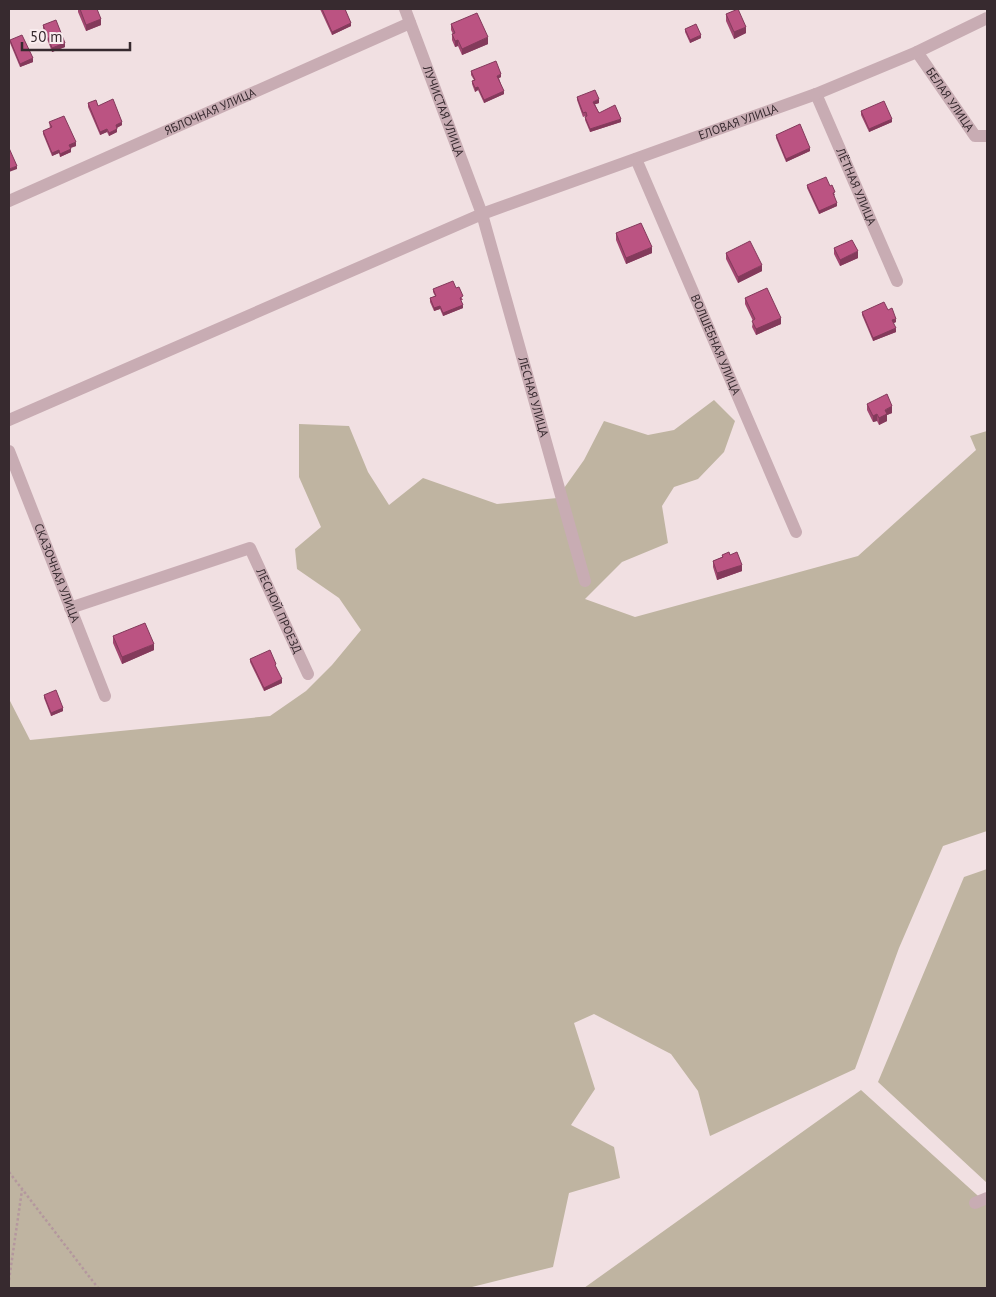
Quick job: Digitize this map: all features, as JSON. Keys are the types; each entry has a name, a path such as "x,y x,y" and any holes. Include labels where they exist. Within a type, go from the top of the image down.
{"street":[{"name":"ЛУЧИСТАЯ УЛИЦА","path":"405,9 482,214"},
{"name":"ЕЛОВАЯ УЛИЦА","path":"9,420 482,214 816,94 917,52 987,18"},
{"name":"ЯБЛОЧНАЯ УЛИЦА","path":"9,201 410,23"},
{"name":"БЕЛАЯ УЛИЦА","path":"917,52 976,136 987,136"},
{"name":"ЛЁТНАЯ УЛИЦА","path":"816,94 897,281"},
{"name":"ВОЛШЕБНАЯ УЛИЦА","path":"636,159 796,532"},
{"name":"ЛЕСНАЯ УЛИЦА","path":"482,214 585,581"},
{"name":"СКАЗОЧНАЯ УЛИЦА","path":"9,451 105,696"},
{"name":"ЛЕСНОЙ ПРОЕЗД","path":"70,608 250,548 308,674"},
{"path":"975,1203 987,1198"}],"path":[{"path":"9,1172 98,1288"},
{"path":"9,1280 22,1189"}],"shaded area":[{"path":"714,400 735,421 724,452 698,479 674,487 662,506 668,543 622,562 585,599 635,617 858,556 976,450 970,436 987,431 987,831 943,846 899,948 855,1069 710,1136 698,1091 671,1054 594,1014 574,1023 595,1089 571,1125 614,1147 620,1178 569,1193 553,1267 468,1288 9,1288 9,699 30,740 270,716 306,691 332,665 361,630 339,598 297,569 295,549 321,527 299,477 299,424 349,426 368,472 389,505 423,478 497,504 557,498 584,460 604,421 648,435 674,430"},
{"path":"987,869 987,1183 878,1082 964,877"},
{"path":"861,1090 987,1204 987,1288 584,1288"}],"building":[{"path":"80,9 97,9 101,19 86,25"},
{"path":"322,9 345,9 351,23 332,32"},
{"path":"738,9 746,27 734,32 726,14"},
{"path":"477,13 488,37 462,49 458,40 455,41 452,34 455,33 451,24"},
{"path":"56,20 65,43 52,48 43,25"},
{"path":"696,24 701,35 690,40 685,29"},
{"path":"22,35 33,58 20,64 10,40"},
{"path":"496,61 501,74 497,76 504,91 484,100 478,87 475,88 472,81 475,80 471,71"},
{"path":"595,90 599,99 593,102 599,113 615,105 621,119 590,129 585,117 587,116 586,112 583,113 577,97"},
{"path":"113,99 122,122 116,125 117,129 109,133 107,129 100,132 88,103 96,100 98,106"},
{"path":"884,101 892,119 869,129 861,111"},
{"path":"64,116 76,142 69,145 71,149 60,154 59,150 52,153 43,131 52,127 49,122"},
{"path":"800,124 810,148 786,159 776,135"},
{"path":"9,148 17,166 9,169"},
{"path":"826,177 835,192 833,193 837,203 819,211 807,185"},
{"path":"641,223 652,247 626,258 616,233"},
{"path":"852,240 858,251 840,260 834,248"},
{"path":"750,241 762,265 738,277 726,253"},
{"path":"453,281 456,288 459,287 463,296 460,298 463,305 443,313 440,306 434,308 430,298 436,296 433,289"},
{"path":"767,288 781,318 756,329 752,321 755,319 745,298"},
{"path":"884,302 888,310 892,308 896,319 892,320 896,328 873,338 862,312"},
{"path":"887,394 892,406 885,410 887,414 879,418 877,414 873,416 867,404"},
{"path":"729,552 730,555 737,552 742,565 717,573 713,561"},
{"path":"145,623 154,644 122,657 113,636"},
{"path":"270,650 282,679 264,688 250,659"},
{"path":"56,690 63,708 51,713 44,695"}]}
